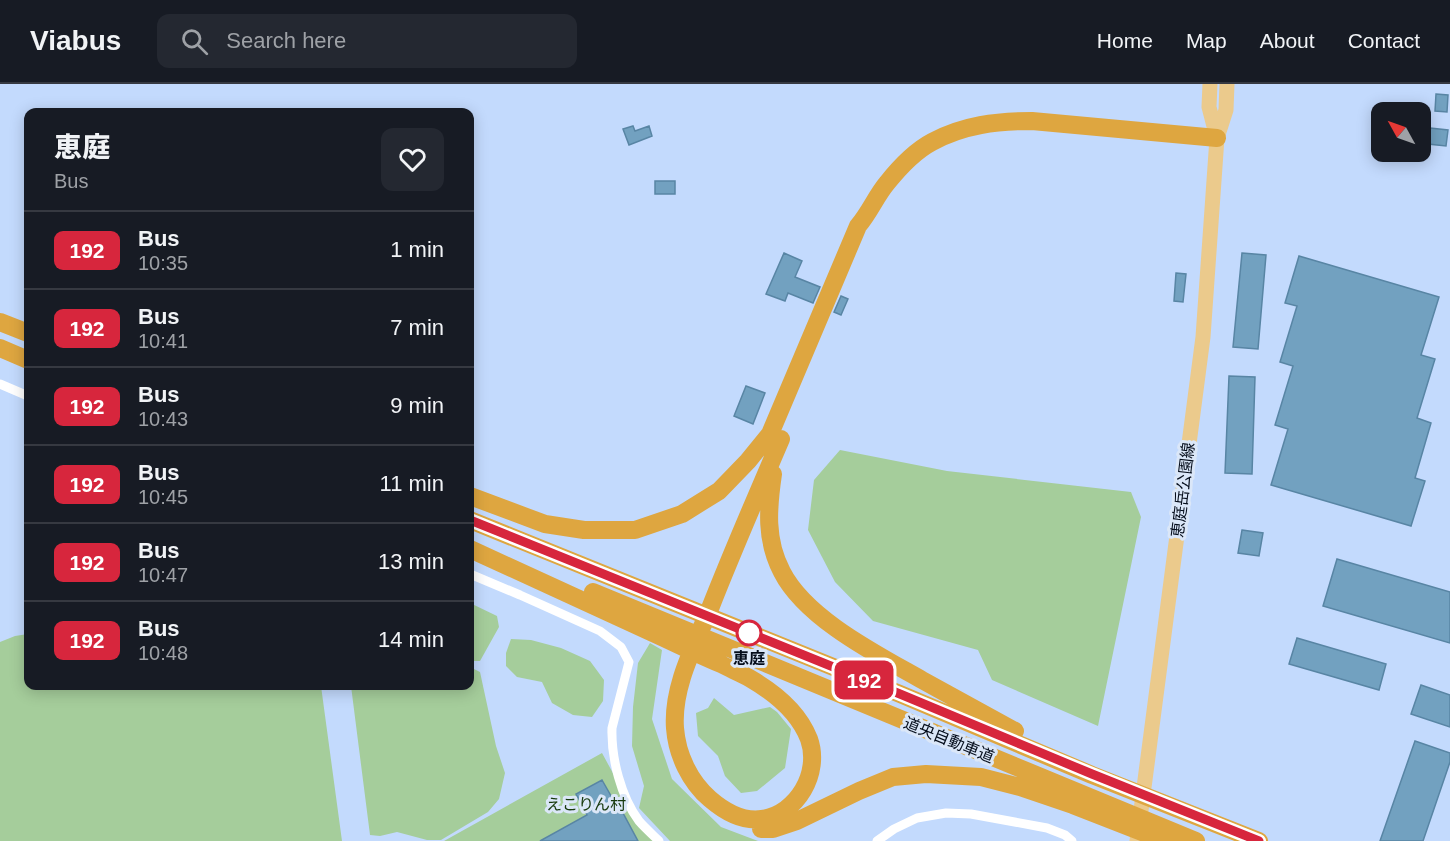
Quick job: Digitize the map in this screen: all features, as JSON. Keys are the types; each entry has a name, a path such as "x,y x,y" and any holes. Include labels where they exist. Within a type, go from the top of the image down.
{"highway":[{"path":"1166,841 1020,787 981,777 926,774 893,777 859,790 797,821 773,829 753,830 731,824 715,816 691,793 681,780 671,760 665,736 665,721 667,703 679,672 858,226 885,185 909,159 931,142 958,131 1008,121 1032,121 1217,138"},
{"path":"0,348 24,358"},
{"path":"474,498 544,524 584,530 635,530 682,514 719,491 775,437"},
{"path":"775,437 768,530 782,574 796,593 831,624 880,656 1092,774"},
{"name":"道央自動車道","path":"474,522 1259,841"},
{"name":"道央自動車道","path":"474,543 1196,841"},
{"path":"474,551 751,678 780,700 799,719 810,741 812,754 805,787 788,808 775,816 760,819 740,816 718,806 693,781 683,763 675,728 679,672"}],"main road":[{"name":"恵庭岳公園線","path":"1210,84 1209,107 1217,138"},
{"name":"恵庭岳公園線","path":"1137,841 1203,337 1217,138 1226,110 1227,84"}],"street":[{"path":"0,384 24,394"},
{"path":"474,576 600,631 621,646 629,662 612,729 616,769 626,797 639,821 659,841"},
{"path":"877,841 894,829 917,818 946,813 971,814 1047,828 1065,835 1072,841"}],"green space":[{"path":"840,450 947,471 1131,492 1141,517 1098,726 992,680 978,650 873,621 835,582 808,530 814,480"},
{"path":"474,605 497,616 499,627 480,661 474,661"},
{"path":"24,635 24,690 322,690 342,841 0,841 0,642"},
{"path":"511,639 531,640 561,648 590,661 604,680 603,701 592,717 573,715 552,703 542,682 517,677 506,666 506,653"},
{"path":"650,643 662,650 652,719 672,779 721,827 758,841 670,841 639,808 644,786 632,746 633,707 638,663"},
{"path":"474,669 480,672 496,746 505,773 499,799 488,812 441,840 427,840 397,832 380,836 370,835 352,690 474,690"},
{"path":"714,698 734,715 770,707 791,729 785,768 757,791 741,793 725,776 718,756 698,736 696,713 708,708"},
{"name":"えこりん村","path":"602,753 639,821 661,841 444,841"}],"building":[{"path":"1436,94 1448,95 1447,112 1435,111"},
{"path":"633,126 635,131 649,126 652,136 629,145 623,129"},
{"path":"1431,128 1448,130 1446,146 1431,144"},
{"path":"655,181 675,181 675,194 655,194"},
{"path":"784,253 802,261 795,277 820,287 813,303 788,293 785,301 766,294"},
{"path":"1242,253 1266,255 1258,349 1233,347"},
{"path":"1299,256 1439,297 1421,355 1435,359 1417,418 1431,423 1415,478 1425,481 1411,526 1271,485 1288,429 1275,425 1293,366 1280,362 1297,306 1285,303"},
{"path":"1176,273 1186,274 1183,302 1174,301"},
{"path":"841,296 848,299 841,315 834,312"},
{"path":"1229,376 1255,377 1252,474 1225,473"},
{"path":"746,386 765,393 753,424 734,416"},
{"path":"1242,530 1263,533 1259,556 1238,553"},
{"path":"1337,559 1450,592 1450,643 1323,606"},
{"path":"1297,638 1386,664 1379,690 1289,664"},
{"path":"1421,685 1450,695 1450,727 1411,714"},
{"path":"1415,741 1450,753 1450,762 1423,841 1380,841"},
{"path":"602,780 614,801 616,800 638,841 540,841 587,815 576,794"}],"bus line":[{"name":"192","path":"474,522 1259,841"}],"place":[{"name":"恵庭","path":"749,633"}]}
